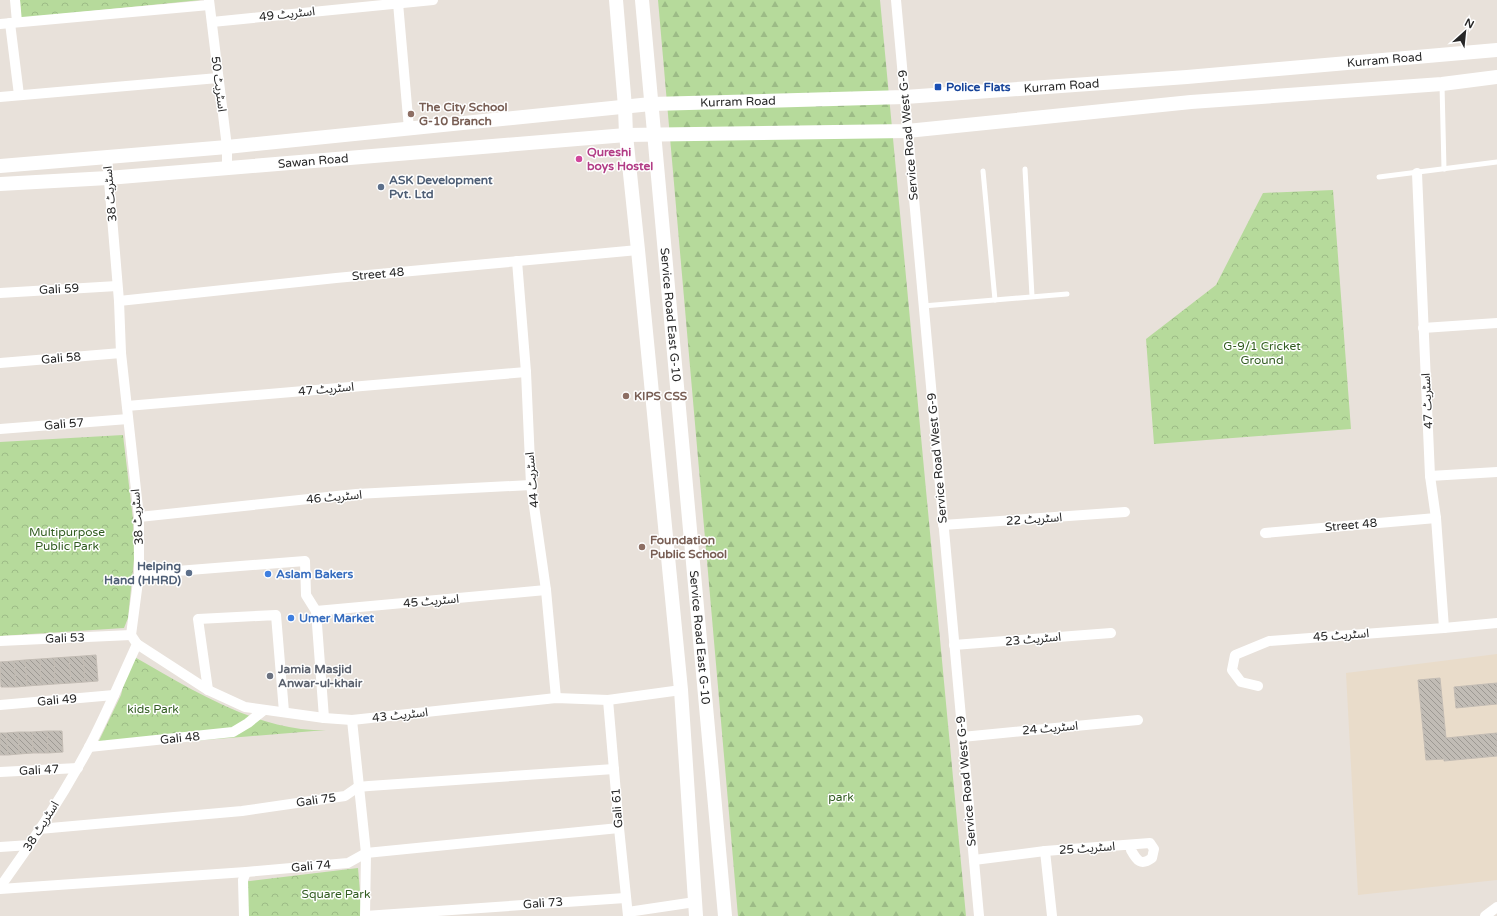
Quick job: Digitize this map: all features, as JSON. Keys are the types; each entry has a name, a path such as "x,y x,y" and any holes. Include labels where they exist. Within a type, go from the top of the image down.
{"main road":[{"name":"Service Road East G-10","path":"616,0 626,134 681,690 696,909"},
{"name":"Service Road East G-10","path":"642,0 725,916"},
{"name":"Kurram Road","path":"625,107 651,104 905,97 1187,77 1497,50"},
{"path":"908,131 1191,102 1442,84 1497,77"},
{"name":"Sawan Road","path":"0,166 227,147 625,107"},
{"name":"Sawan Road","path":"0,184 108,178 626,134 908,131"}],"street":[{"path":"15,0 9,23 20,95"},
{"name":"اسٹریٹ 49","path":"212,22 433,0"},
{"name":"Service Road West G-9","path":"896,0 979,916"},
{"path":"9,23 209,2"},
{"name":"اسٹریٹ 50","path":"209,2 227,147 227,168"},
{"path":"398,3 409,129"},
{"path":"0,97 218,78"},
{"name":"اسٹریٹ 38","path":"107,157 119,301 121,353 139,517 139,574 131,635"},
{"name":"اسٹریٹ 47","path":"1417,173 1430,476 1436,518 1444,628"},
{"name":"Street 48","path":"119,301 336,278 638,250"},
{"name":"اسٹریٹ 44","path":"517,261 526,372 530,486 546,590 556,698"},
{"name":"Gali 59","path":"0,293 117,286"},
{"path":"1423,328 1497,323"},
{"name":"Gali 58","path":"0,363 121,353"},
{"name":"اسٹریٹ 47","path":"127,406 526,372"},
{"name":"Gali 57","path":"0,429 128,419"},
{"path":"1430,476 1497,472"},
{"name":"اسٹریٹ 46","path":"139,517 356,494 530,486"},
{"name":"اسٹریٹ 22","path":"943,525 1125,512"},
{"name":"Street 48","path":"1265,533 1436,518"},
{"path":"139,574 305,561 306,595 316,612 324,718"},
{"name":"اسٹریٹ 45","path":"316,612 546,590"},
{"path":"208,690 198,619 276,615 284,712"},
{"name":"اسٹریٹ 45","path":"1258,686 1241,682 1232,670 1235,655 1269,641 1497,623"},
{"name":"اسٹریٹ 23","path":"954,645 1112,633"},
{"path":"131,635 136,644"},
{"name":"Gali 53","path":"0,641 131,635"},
{"name":"اسٹریٹ 38","path":"0,888 30,845 78,768 114,695 136,644"},
{"name":"اسٹریٹ 43","path":"136,644 208,690 245,707 324,718 352,720 556,698 608,700 681,690"},
{"name":"Gali 49","path":"0,705 114,695"},
{"name":"Gali 61","path":"608,700 625,898 628,914"},
{"name":"Gali 48","path":"89,748 233,732 248,723 264,710"},
{"path":"352,720 366,853 365,916"},
{"name":"اسٹریٹ 24","path":"962,737 1138,720"},
{"name":"Gali 47","path":"0,772 78,768"},
{"name":"Gali 75","path":"40,829 242,811 345,796 358,787 614,769"},
{"name":"Gali 74","path":"0,888 246,872 348,863 366,853 619,828"},
{"name":"اسٹریٹ 25","path":"974,860 1046,851 1150,843 1154,849 1152,858 1147,862 1137,860 1131,850 1131,846"},
{"path":"0,847 30,845"},
{"path":"1046,851 1052,916"},
{"path":"244,916 244,880 246,872"},
{"name":"Gali 73","path":"365,916 625,898"},
{"path":"1484,916 1497,906"},
{"path":"628,914 696,909"}],"lane":[{"path":"1442,84 1444,169"},
{"path":"1379,177 1497,162"},
{"path":"1025,169 1032,296"},
{"path":"983,171 995,300"},
{"path":"923,306 1067,294"}],"shaded area":[{"path":"1497,654 1497,880 1358,895 1346,673"}],"green space":[{"path":"20,0 201,0 21,18"},
{"name":"park","path":"658,0 880,0 966,916 738,916"},
{"name":"G-9/1 Cricket Ground","path":"1333,190 1351,429 1154,444 1146,339 1216,285 1263,193"},
{"name":"Multipurpose Public Park","path":"123,435 133,519 134,559 128,618 124,628 0,636 0,442"},
{"name":"kids Park","path":"131,655 192,689 234,710 278,725 310,730 326,730 95,749 121,695"},
{"name":"Square Park","path":"358,868 362,916 245,916 242,882"}],"building":[{"path":"96,655 98,681 85,682 83,656"},
{"path":"83,656 85,682 71,683 69,657"},
{"path":"69,657 71,683 55,684 54,658"},
{"path":"54,658 55,684 41,685 40,659"},
{"path":"40,659 41,685 27,686 25,660"},
{"path":"25,660 27,686 16,687 14,661"},
{"path":"14,661 16,687 1,687 0,662"},
{"path":"1440,678 1446,738 1497,733 1497,756 1444,761 1444,759 1426,760 1418,680"},
{"path":"1497,683 1497,704 1456,708 1454,687"},
{"path":"47,731 62,731 63,752 48,753"},
{"path":"47,731 48,753 33,753 32,732"},
{"path":"18,732 32,732 33,753 19,754"},
{"path":"18,732 19,754 8,755 6,733"},
{"path":"0,733 6,733 8,755 0,755"}],"place":[{"name":"Police Flats","path":"938,87"},
{"name":"The City School G-10 Branch","path":"411,114"},
{"name":"Qureshi boys Hostel","path":"579,159"},
{"name":"ASK Development Pvt. Ltd","path":"381,187"},
{"name":"KIPS CSS","path":"626,396"},
{"name":"Foundation Public School","path":"642,547"},
{"name":"Helping Hand (HHRD)","path":"189,573"},
{"name":"Aslam Bakers","path":"268,574"},
{"name":"Umer Market","path":"291,618"},
{"name":"Jamia Masjid Anwar-ul-khair","path":"270,676"}]}
